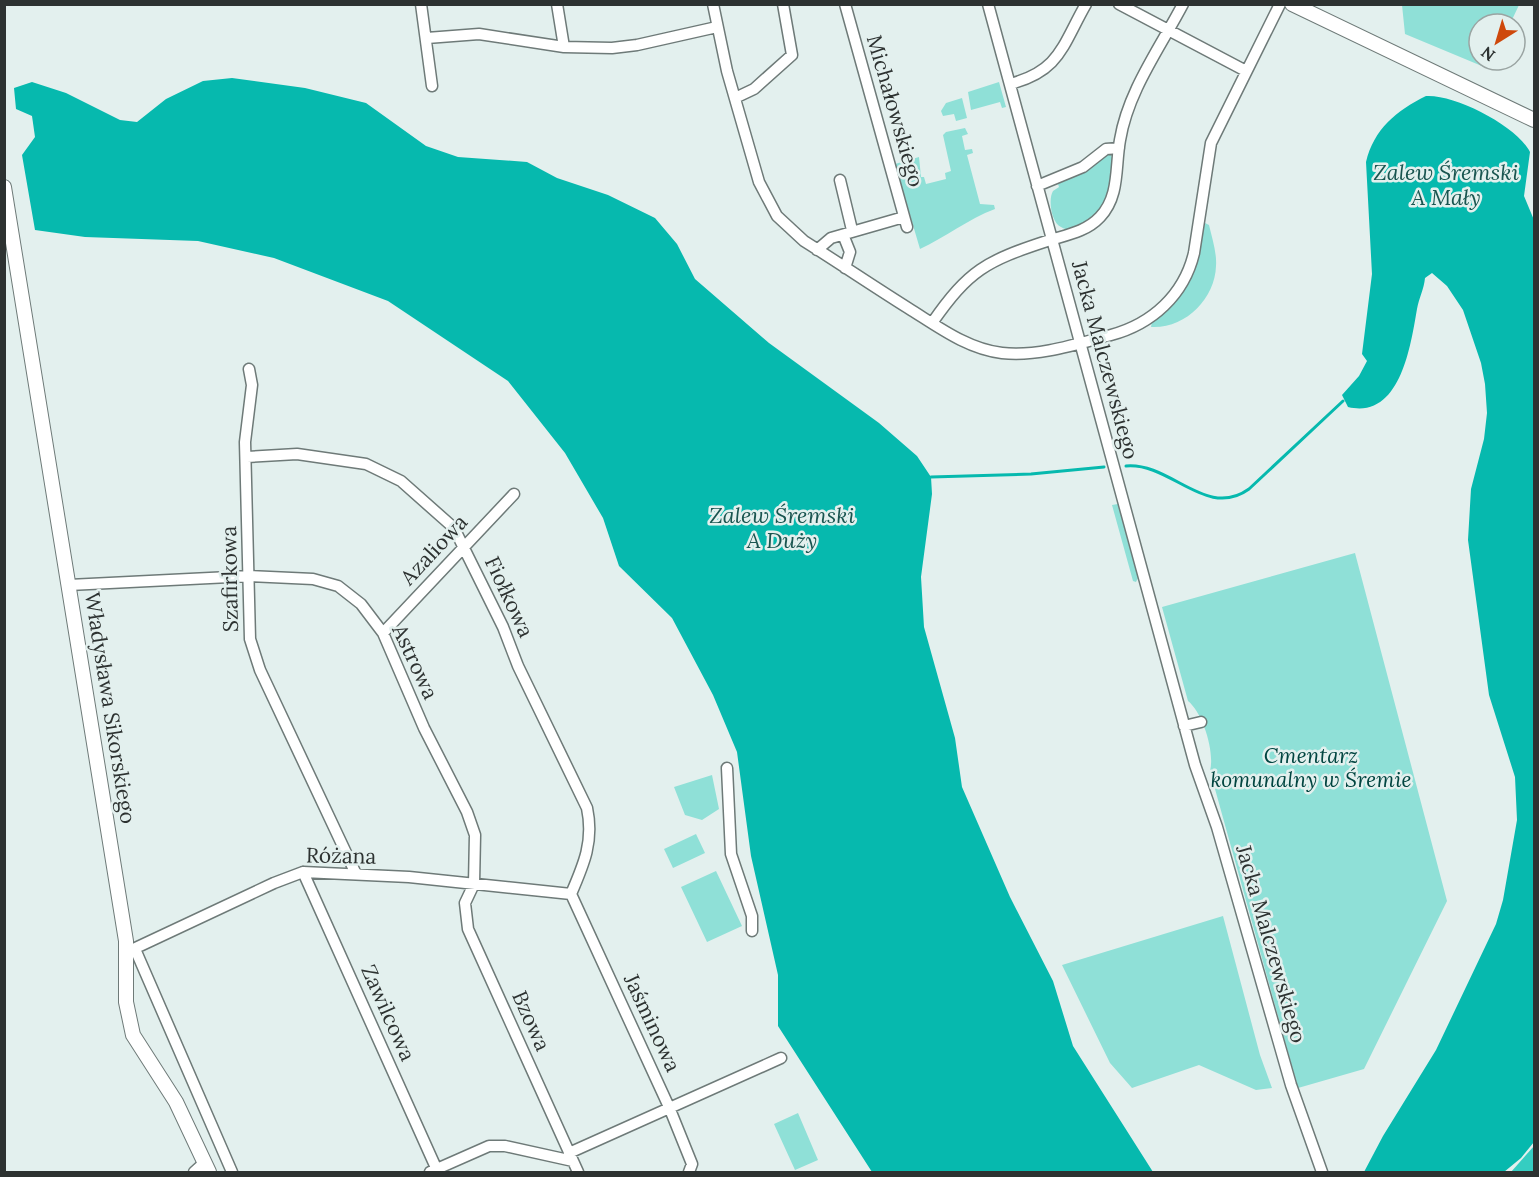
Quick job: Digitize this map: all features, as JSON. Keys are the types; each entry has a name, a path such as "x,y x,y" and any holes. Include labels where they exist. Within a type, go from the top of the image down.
{"main road":[{"path":"1292,4 1534,120"},
{"name":"Władysława Sikorskiego","path":"4,187 131,950 126,1002 133,1035 176,1102 202,1170"}],"street":[{"path":"421,4 432,86"},
{"path":"557,4 564,47"},
{"path":"713,4 735,98 756,171 772,209 789,230 932,323 971,344 1002,353 1033,352 1121,332 1144,322 1163,308 1182,285 1194,253 1211,143 1280,4"},
{"path":"735,98 754,89 792,55 783,4"},
{"name":"Michałowskiego","path":"845,4 906,222 848,233"},
{"name":"Jacka Malczewskiego","path":"988,4 1184,726 1217,827 1291,1085 1322,1173"},
{"path":"1010,84 1035,76 1052,64 1086,4"},
{"path":"1119,4 1168,32 1246,71"},
{"path":"932,323 958,287 976,271 996,260 1085,229 1106,211 1114,192 1119,148 1129,105 1183,4"},
{"path":"427,38 488,34 587,49 637,45 717,27"},
{"path":"1037,186 1083,167 1106,149 1119,148"},
{"path":"840,180 850,252 845,268"},
{"path":"817,250 826,240 848,233"},
{"name":"Szafirkowa","path":"249,369 252,385 245,442 250,639 260,670 356,874"},
{"name":"Fiołkowa","path":"247,457 297,454 366,464 417,493 454,528 587,808 591,827 589,848 571,894"},
{"name":"Azaliowa","path":"383,633 514,494"},
{"name":"Astrowa","path":"69,585 250,576 313,579 338,586 361,604 383,633 424,728 471,824 475,835 474,884"},
{"path":"1184,726 1201,722"},
{"path":"728,768 731,854 752,916 752,931"},
{"name":"Różana","path":"131,950 274,883 303,872 356,874 571,894"},
{"name":"Zawilcowa","path":"303,872 433,1171"},
{"name":"Bzowa","path":"474,884 465,903 468,929 578,1173"},
{"name":"Jaśminowa","path":"571,894 669,1107 691,1171"},
{"name":"Władysława Sikorskiego","path":"131,950 232,1173"},
{"path":"433,1171 489,1146 505,1146 571,1157 669,1107 781,1058"}],"green space":[{"path":"1402,4 1519,5 1516,12 1467,12 1467,60 1405,34"},
{"path":"999,82 1006,107 1002,108 1000,102 971,110 968,92"},
{"path":"962,98 967,118 956,121 954,114 943,116 941,111 946,103"},
{"path":"965,128 968,134 962,136 965,150 972,149 973,153 967,155 980,204 994,205 995,209 920,249 895,164 919,157 921,177 924,177 926,184 946,179 945,173 951,171 943,135 946,132"},
{"path":"1107,154 1111,155 1113,161 1110,185 1098,211 1069,230 1061,227 1051,210 1053,191 1059,187 1058,184 1090,169"},
{"path":"1205,223 1209,225 1216,256 1214,278 1210,290 1196,310 1186,317 1175,323 1151,327 1152,322 1168,309 1187,285 1199,256"},
{"path":"1118,504 1138,578 1136,582 1133,581 1112,505"},
{"name":"Cmentarz komunalny w Śremie","path":"1355,553 1447,901 1364,1069 1298,1088 1210,771 1211,754 1206,733 1198,714 1188,701 1162,607"},
{"path":"712,775 719,809 702,820 685,815 674,787"},
{"path":"696,834 705,853 673,868 664,849"},
{"path":"716,871 742,926 707,942 681,887"},
{"path":"1223,916 1260,1055 1272,1088 1256,1090 1199,1065 1132,1088 1110,1063 1062,965"},
{"path":"798,1113 818,1160 795,1170 774,1124"}],"shaded area":[{"path":"1534,1146 1534,1172 1511,1172"}],"water":[{"name":"Zalew Śremski A Duży","path":"232,78 305,88 366,103 426,146 458,157 527,162 557,178 608,195 655,218 677,244 695,279 769,343 879,423 917,456 931,477 932,494 921,577 924,627 955,738 962,787 1010,897 1053,981 1073,1046 1153,1172 872,1172 778,1026 778,975 751,856 737,752 713,695 672,618 619,566 603,518 565,453 508,381 388,301 274,258 198,241 85,237 35,230 22,155 35,137 32,116 16,109 14,88 32,82 66,93 120,120 137,122 166,99 203,81"},
{"name":"Zalew Śremski A Mały","path":"1426,96 1453,100 1499,122 1523,142 1530,152 1524,196 1534,220 1534,1142 1521,1158 1504,1172 1364,1172 1383,1136 1436,1050 1496,924 1503,900 1517,820 1515,777 1489,695 1468,540 1471,489 1484,439 1487,413 1485,384 1481,363 1463,310 1447,286 1432,273 1425,278 1407,358 1392,391 1380,402 1366,408 1348,407 1342,395 1359,376 1367,361 1362,354 1372,274 1366,162 1375,140 1388,122 1405,108"}],"waterway":[{"path":"1126,466 1142,467 1158,472 1203,494 1218,498 1233,497 1249,489 1343,401"},
{"path":"931,477 1031,474 1104,467"}]}
